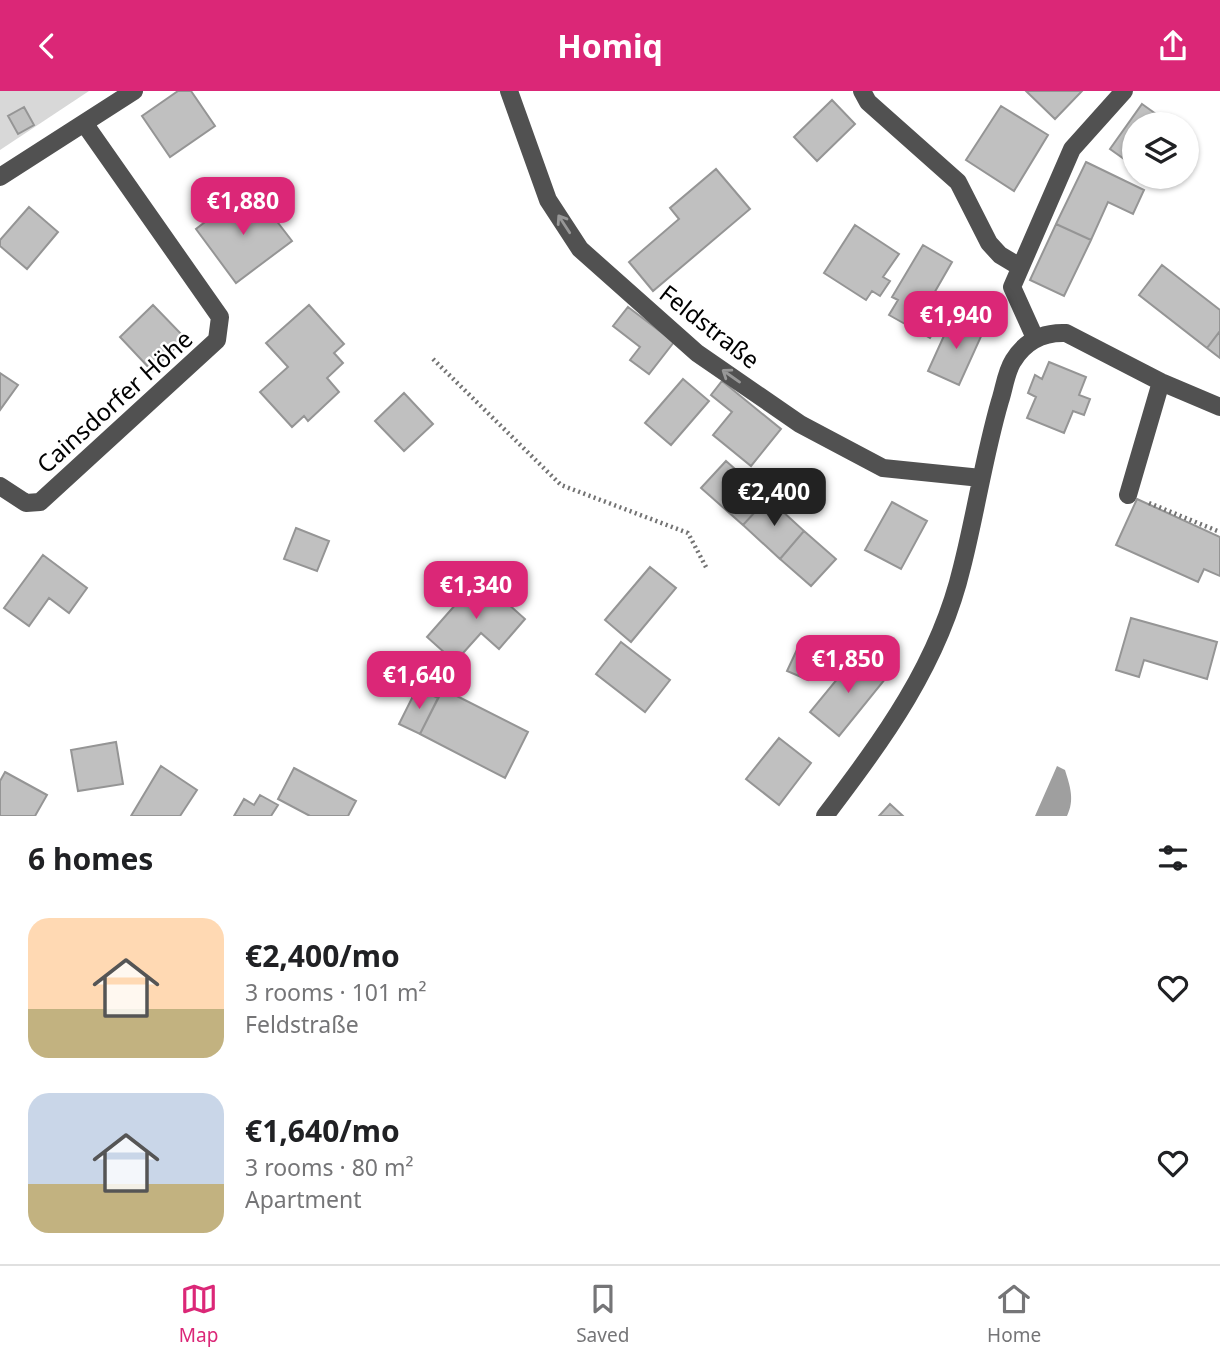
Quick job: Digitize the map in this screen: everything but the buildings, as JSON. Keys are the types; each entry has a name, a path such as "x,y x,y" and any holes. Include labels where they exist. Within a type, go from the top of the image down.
{"street":[{"path":"0,177 134,91"},
{"name":"Feldstraße","path":"509,91 548,200 580,249 697,353 787,415 883,468 981,478"},
{"path":"862,91 868,102 958,182 989,243 1000,255 1020,267"},
{"path":"1035,338 1012,287 1072,149 1124,91"},
{"name":"Cainsdorfer Höhe","path":"0,486 26,503 40,502 217,340 220,317 84,123"},
{"path":"825,816 908,701 939,639 962,570 992,429 1012,362 1035,338 1066,333 1161,382 1220,407"},
{"path":"1128,495 1161,382"}],"path":[{"path":"433,359 561,485 688,533 707,569"},
{"path":"1128,495 1220,532"}],"shaded area":[{"path":"0,91 89,91 0,150"},
{"path":"1057,766 1065,770 1070,787 1071,804 1067,816 1035,816"}]}
